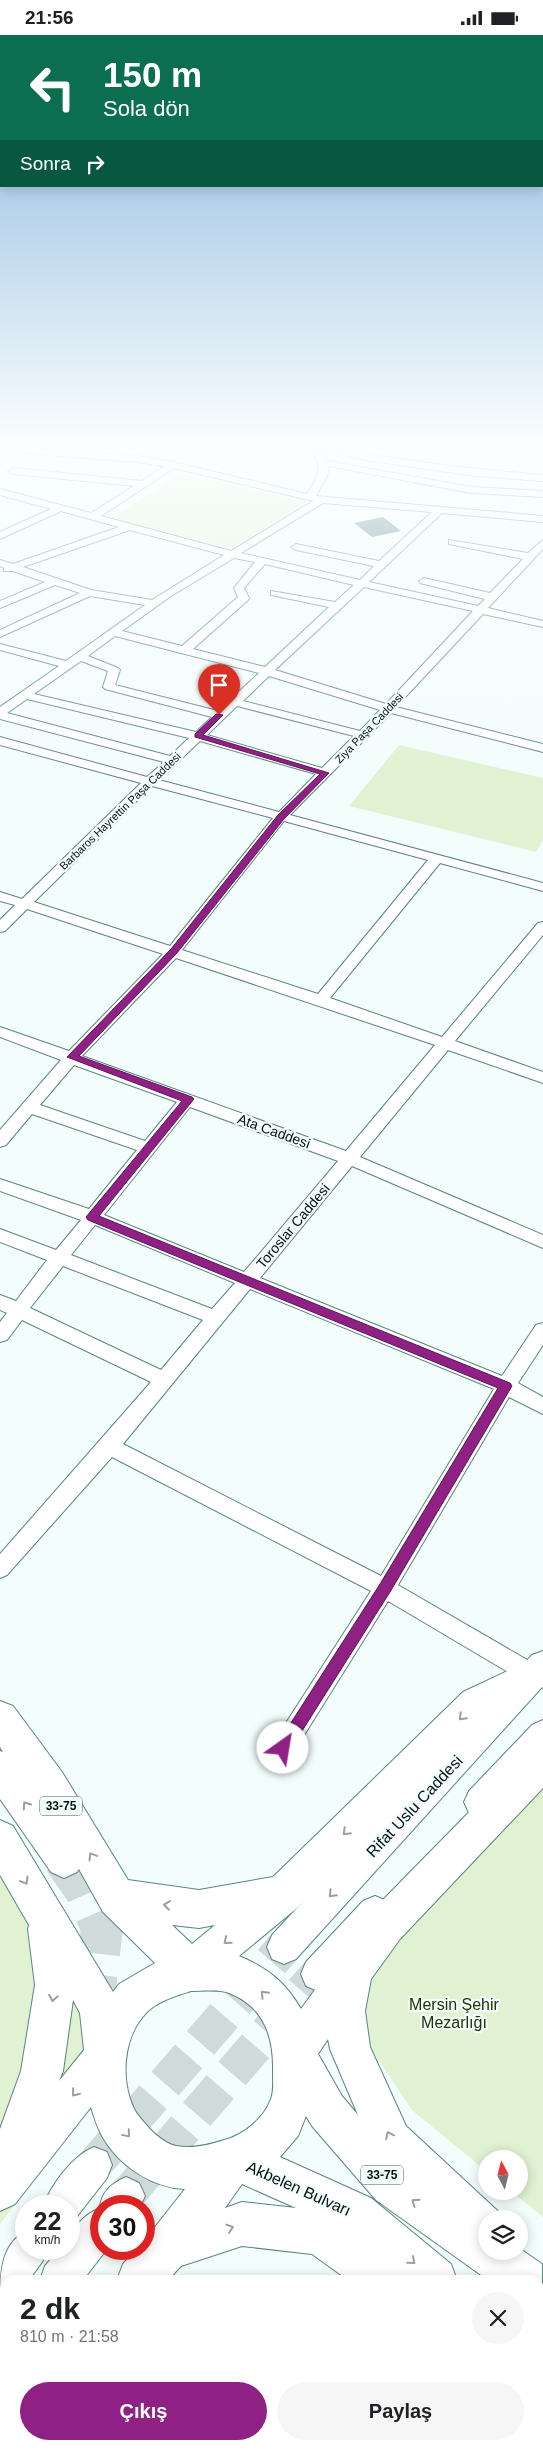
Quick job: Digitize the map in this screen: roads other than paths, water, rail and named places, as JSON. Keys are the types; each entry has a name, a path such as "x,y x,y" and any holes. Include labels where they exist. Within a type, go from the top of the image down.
{"main road":[{"path":"191,1971 284,1893 475,1704 538,1670"},
{"name":"Rifat Uslu Caddesi","path":"284,1947 538,1670"},
{"name":"33-75","path":"0,1718 49,1785 117,1898 191,1971"},
{"path":"291,2040 337,1971 543,1735"},
{"path":"337,1971 386,1925 543,1762"},
{"name":"33-75","path":"0,1769 64,1859"},
{"name":"33-75","path":"1,1844 100,2008 106,2055"},
{"path":"117,1898 199,1909 284,1893"},
{"path":"0,2188 42,2071 55,1985 45,1915"},
{"name":"33-75","path":"106,2055 118,2021 133,1999 160,1981 191,1971 230,1972 257,1986 278,2007 291,2040 327,2111 391,2185 519,2275"},
{"name":"33-75","path":"337,1971 350,2049 391,2141 478,2222"},
{"name":"33-75","path":"235,2159 264,2143 283,2121 293,2098 291,2040"},
{"path":"0,2188 106,2055"},
{"name":"Akbelen Bulvarı","path":"106,2055 108,2093 117,2122 139,2149 170,2167 201,2168 235,2159 356,2213 429,2275"},
{"path":"143,2275 167,2248 235,2159"},
{"path":"71,2195 94,2165"},
{"path":"167,2248 242,2224 320,2233 379,2275"},
{"path":"63,2275 90,2240"},
{"path":"9,2275 20,2260"},
{"path":"520,2260 536,2275"}],"street":[{"path":"0,572 47,556"},
{"path":"0,714 77,656 154,603 229,556"},
{"path":"239,556 362,585 543,624"},
{"path":"338,556 382,565"},
{"name":"Barbaros Hayrettin Paşa Caddesi","path":"0,928 219,715 392,556"},
{"path":"523,556 530,557"},
{"name":"Ziya Paşa Caddesi","path":"0,1141 72,1057 174,951 281,817 388,709 530,557"},
{"path":"185,650 244,598 240,587 262,561"},
{"path":"0,563 89,593 154,603"},
{"path":"424,581 492,597"},
{"path":"0,605 53,582"},
{"path":"0,634 89,593"},
{"path":"275,593 338,606"},
{"path":"112,632 266,671 388,709 543,748"},
{"path":"2,649 66,664"},
{"path":"77,656 114,670 109,687 219,715"},
{"path":"24,695 198,736 325,773"},
{"path":"234,702 363,735"},
{"path":"0,714 172,760"},
{"path":"0,741 543,887"},
{"path":"321,1000 437,858"},
{"path":"0,896 174,951 446,1042 543,1079"},
{"name":"Toroslar Caddesi","path":"0,1569 109,1446 446,1042 537,943 543,927"},
{"name":"Ata Caddesi","path":"0,1033 72,1057 350,1159 543,1242"},
{"path":"0,1335 59,1258 188,1099"},
{"path":"29,1107 148,1148"},
{"path":"0,1185 92,1217 506,1386 543,1406"},
{"path":"0,1235 216,1318"},
{"path":"0,1302 164,1381"},
{"path":"283,1748 385,1588 506,1386 543,1329"},
{"path":"109,1446 385,1588 538,1670"}],"tunnel":[{"path":"64,1859 85,1889 102,1928 93,2003"},
{"path":"94,2165 284,1947"},
{"path":"127,2195 318,1974"}],"park label":[{"name":"Mersin Şehir Mezarlığı","path":"454,2013"}]}
